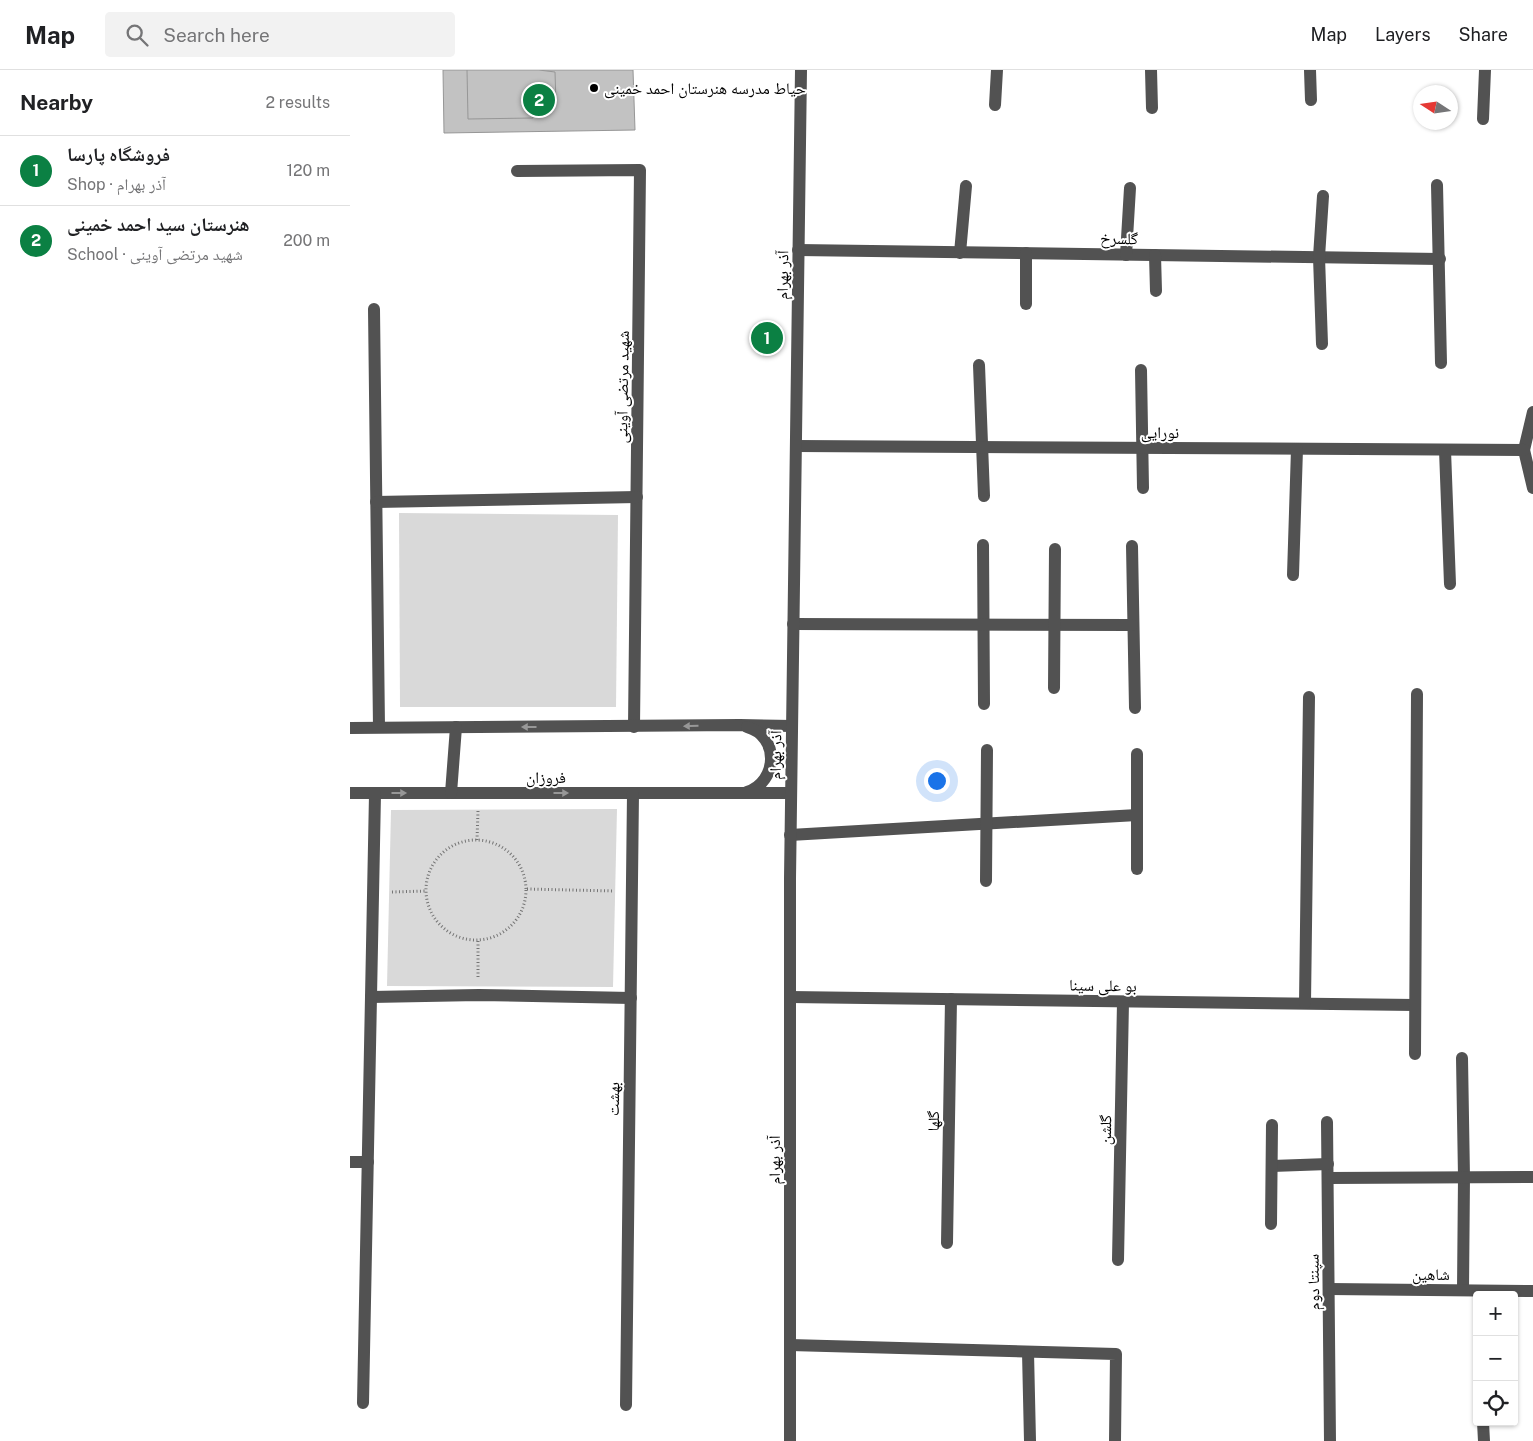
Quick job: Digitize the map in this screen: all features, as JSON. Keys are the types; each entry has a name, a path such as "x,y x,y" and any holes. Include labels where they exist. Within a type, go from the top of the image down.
{"street":[{"name":"آذر بهرام","path":"790,1441 790,835 801,70"},
{"path":"995,105 997,70"},
{"path":"1151,70 1152,108"},
{"path":"1310,70 1311,100"},
{"path":"1483,119 1485,70"},
{"name":"شهید مرتضی آوینی","path":"517,170 640,170 634,727"},
{"path":"1437,185 1441,363"},
{"path":"960,252 966,186"},
{"path":"1126,255 1130,188"},
{"path":"1322,344 1319,257 1323,196"},
{"name":"گلسرخ","path":"798,250 1440,259"},
{"path":"1026,254 1026,304"},
{"path":"1155,255 1156,291"},
{"path":"374,309 379,727"},
{"path":"979,365 984,496"},
{"path":"1141,370 1144,488"},
{"path":"1533,412 1524,450 1533,488"},
{"name":"نورایی","path":"796,446 1524,450"},
{"path":"1293,575 1297,449"},
{"path":"1445,450 1450,584"},
{"path":"376,502 637,497"},
{"path":"983,545 984,704"},
{"path":"1132,546 1134,708"},
{"path":"1054,688 1055,548"},
{"path":"794,624 1132,625"},
{"path":"1415,1054 1417,694"},
{"path":"1305,1004 1309,697"},
{"path":"740,725 756,731 767,742 772,764 768,775 761,784 741,794"},
{"path":"350,728 792,726"},
{"path":"451,793 456,727"},
{"path":"986,882 987,750"},
{"path":"1137,869 1138,754"},
{"name":"فروزان","path":"350,793 791,793"},
{"name":"بهشت","path":"626,1405 633,793"},
{"path":"363,1403 375,794"},
{"path":"790,835 1137,815"},
{"path":"371,997 479,995 631,998"},
{"name":"بو علی سینا","path":"790,997 1416,1005"},
{"name":"گلها","path":"947,1243 951,999"},
{"name":"گلشن","path":"1118,1260 1123,1002"},
{"path":"1462,1058 1464,1290"},
{"name":"سپنتا دوم","path":"1327,1122 1330,1441"},
{"path":"1271,1224 1272,1126"},
{"path":"350,1162 368,1162"},
{"path":"1272,1166 1328,1164"},
{"path":"1328,1178 1533,1177"},
{"name":"شاهین","path":"1329,1290 1473,1292"},
{"name":"شاهین","path":"1518,1292 1533,1291"},
{"path":"790,1345 1116,1354 1115,1441"},
{"path":"1028,1352 1030,1441"},
{"path":"1483,1426 1484,1441"}],"path":[{"path":"477,840 478,810"},
{"path":"467,840 484,840 500,846 514,857 523,872 527,889 525,904 518,919 508,930 494,938 478,941 463,939 448,932 436,922 429,908 426,891 429,874 437,858 451,847 467,840"},
{"path":"527,889 632,891"},
{"path":"374,892 426,891"},
{"path":"478,941 479,995"}],"shaded area":[{"path":"399,513 618,515 616,707 400,707"},
{"path":"617,809 613,987 387,986 391,810"}],"building":[{"path":"443,70 633,70 635,130 444,133"},
{"path":"467,70 539,70 555,72 556,105 534,104 533,118 468,119"}],"place":[{"name":"حیاط مدرسه هنرستان احمد خمینی","path":"594,88"},
{"name":"هنرستان سید احمد خمینی","path":"539,100"},
{"name":"فروشگاه پارسا","path":"767,338"}]}
